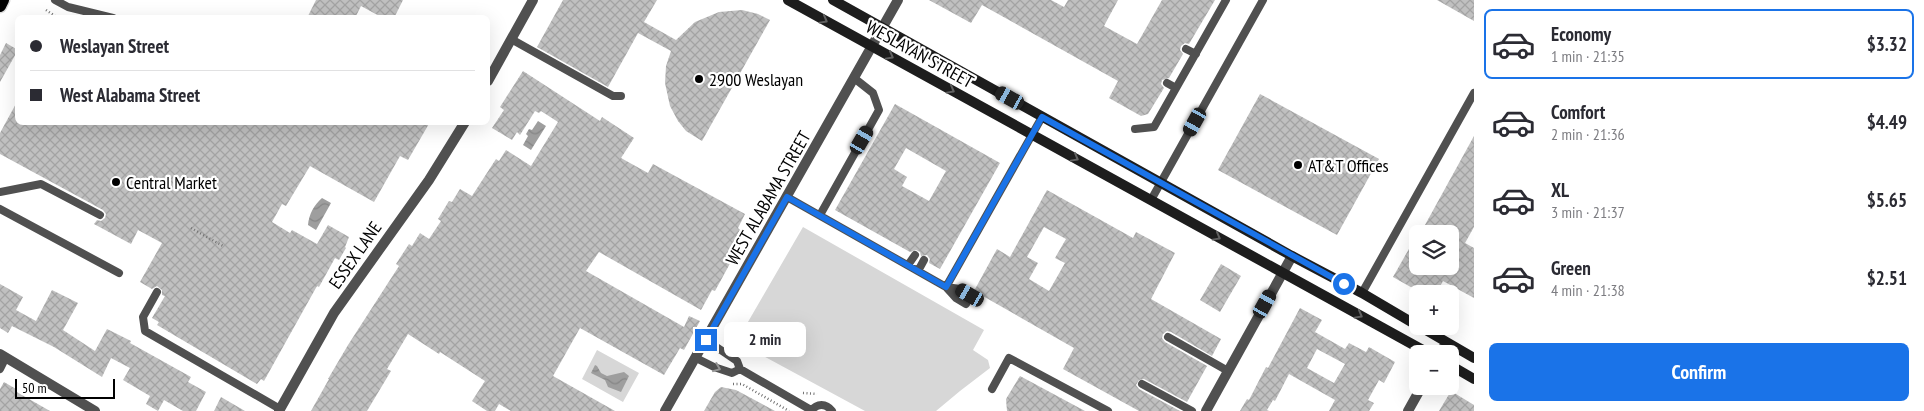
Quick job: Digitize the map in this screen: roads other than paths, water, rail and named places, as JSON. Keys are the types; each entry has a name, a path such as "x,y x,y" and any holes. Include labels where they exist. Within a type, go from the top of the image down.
{"main road":[{"path":"0,6 3,0"},
{"name":"WESLAYAN STREET","path":"788,0 1414,345"},
{"name":"WESLAYAN STREET","path":"833,0 1409,321"},
{"name":"WESLAYAN STREET","path":"1433,335 1474,358"},
{"path":"1459,370 1474,379"}],"street":[{"path":"490,78 533,0"},
{"name":"WEST ALABAMA STREET","path":"665,411 898,0"},
{"name":"ESSEX LANE","path":"280,410 334,313 429,180 463,125"},
{"path":"1206,411 1292,256"},
{"path":"3,356 82,408 95,411"},
{"path":"1408,411 1417,395"}],"lane":[{"path":"55,0 68,7 101,15"},
{"path":"1135,129 1154,127 1226,0"},
{"path":"1151,200 1263,0"},
{"path":"511,39 613,96 621,96"},
{"path":"1186,49 1196,54"},
{"path":"820,215 879,110 872,93 854,78"},
{"path":"1166,83 1176,88"},
{"path":"1362,293 1474,93"},
{"path":"946,287 1042,117"},
{"path":"0,192 41,184 100,215"},
{"path":"787,197 918,270 946,287 956,298 966,304"},
{"path":"0,209 119,273"},
{"path":"908,265 915,255"},
{"path":"918,270 924,260"},
{"path":"946,287 960,289 970,295"},
{"path":"157,292 142,317 145,331 280,410"},
{"path":"1168,337 1228,371"},
{"path":"706,340 737,361 740,369 811,411 821,405 828,407 832,411"},
{"path":"0,368 3,356"},
{"path":"696,358 732,374 740,369"},
{"path":"992,389 1009,358 1108,411"},
{"path":"1142,384 1192,411"}],"water":[{"path":"538,121 546,126 531,150 523,145 528,136 526,134 529,129 532,130"},
{"path":"322,198 331,203 316,230 308,225 309,217"},
{"path":"595,365 601,373 607,376 624,372 629,376 621,392 608,387 605,380 591,373"}],"place":[{"name":"2900 Weslayan","path":"699,79"},
{"name":"AT&T Offices","path":"1298,165"},
{"name":"Central Market","path":"116,182"}]}
